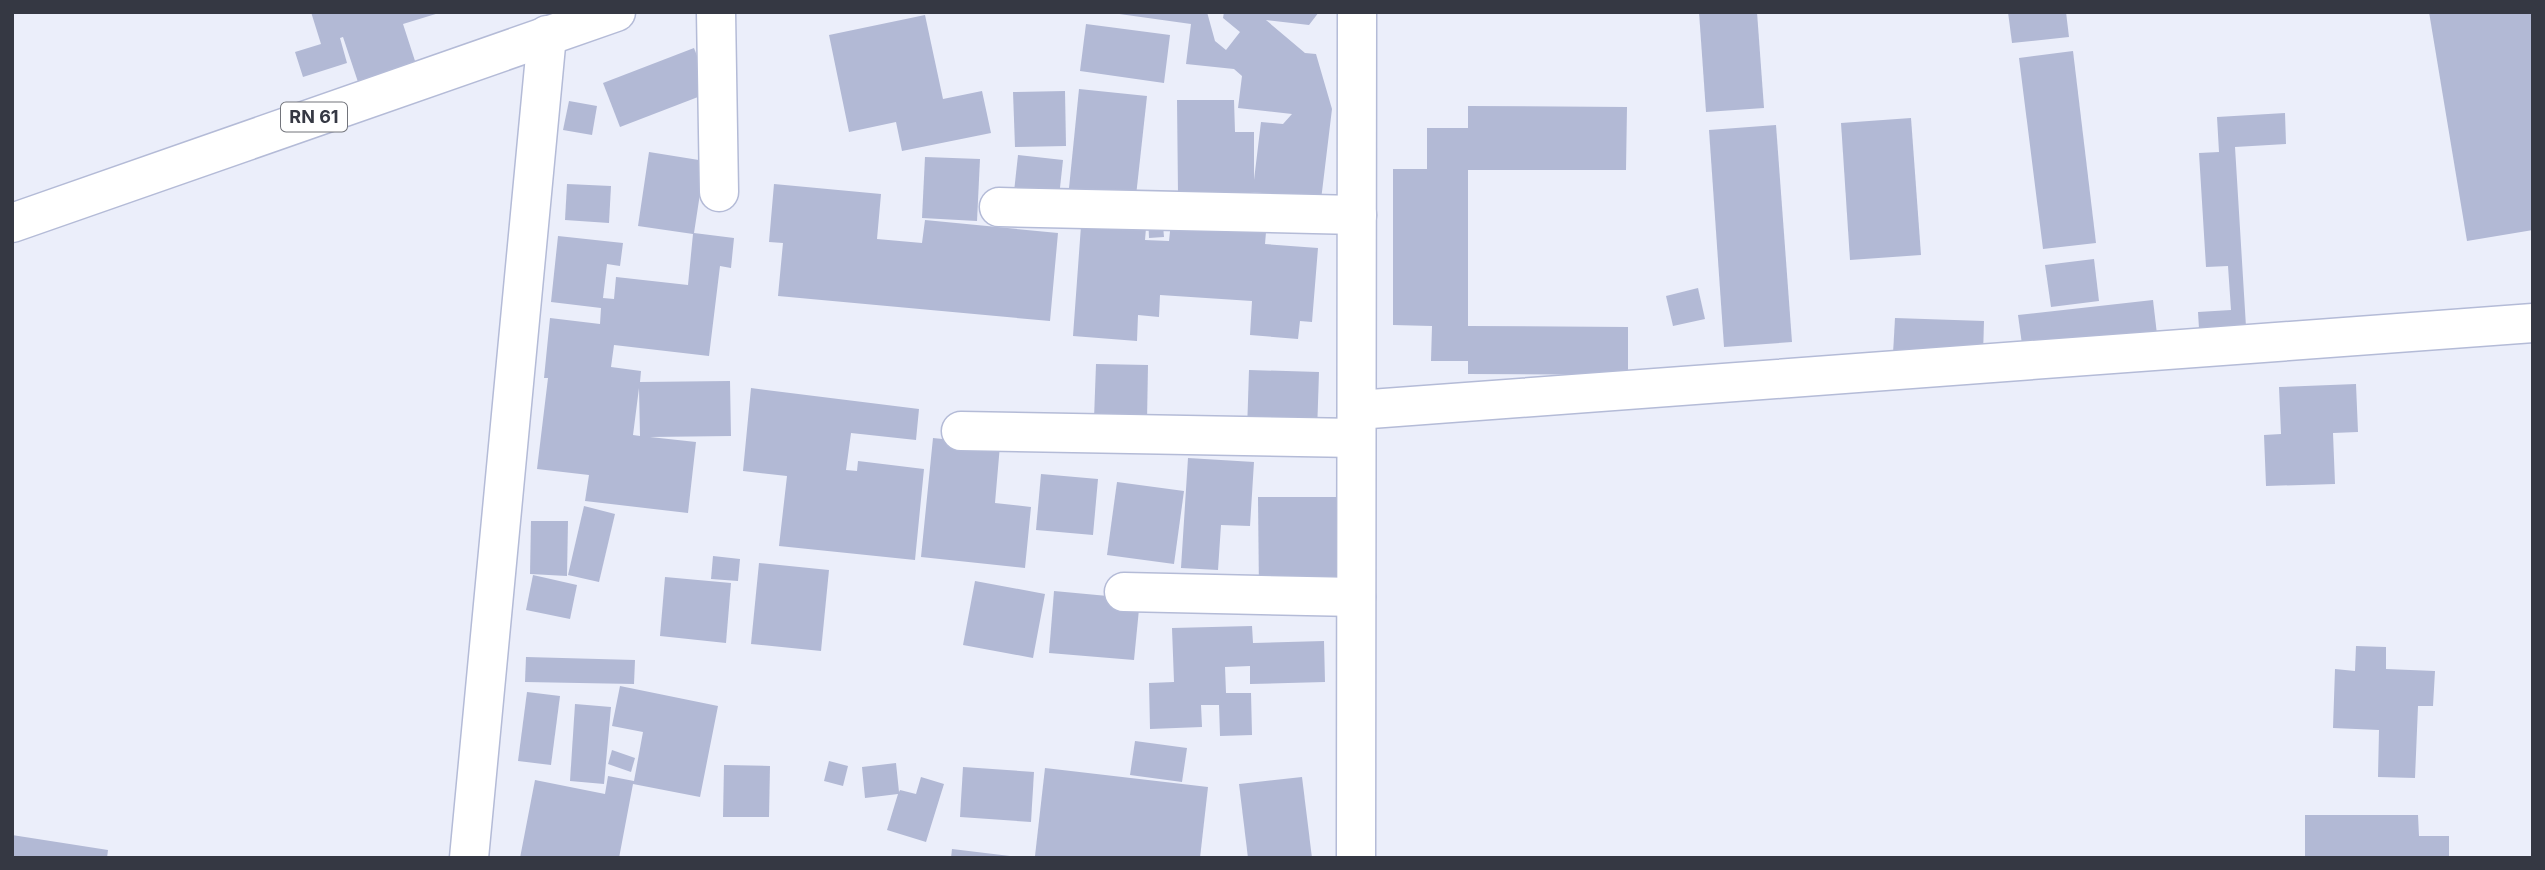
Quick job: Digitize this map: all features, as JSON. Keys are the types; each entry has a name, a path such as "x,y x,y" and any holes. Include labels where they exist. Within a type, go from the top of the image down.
{"street":[{"name":"RN 61","path":"12,223 616,12"},
{"path":"716,12 719,192"},
{"path":"1356,858 1357,12"},
{"path":"469,858 547,35"},
{"path":"999,206 1357,215"},
{"path":"961,431 1357,424 2533,323"},
{"path":"1124,592 1356,597"}],"building":[{"path":"311,12 439,13 403,24 416,64 358,82 343,37 340,38 347,63 303,77 295,52 321,44"},
{"path":"1105,12 1207,12 1215,41 1226,50 1240,32 1223,18 1224,12 1319,12 1309,25 1266,20 1305,53 1316,54 1332,109 1321,200 1254,192 1178,194 1177,100 1234,100 1235,132 1254,132 1254,180 1261,122 1283,124 1292,114 1238,108 1242,76 1234,69 1186,64 1191,24"},
{"path":"1699,12 1757,12 1764,108 1706,112"},
{"path":"2008,12 2066,12 2069,37 2012,43"},
{"path":"2429,12 2533,12 2533,230 2467,241"},
{"path":"925,15 943,99 982,91 991,133 902,151 896,122 849,132 829,35"},
{"path":"1086,24 1170,35 1164,83 1080,71"},
{"path":"694,48 711,92 620,127 603,83"},
{"path":"2073,51 2096,243 2043,249 2019,58"},
{"path":"1079,89 1147,96 1135,205 1068,198"},
{"path":"1065,91 1066,146 1015,147 1013,92"},
{"path":"569,101 597,106 592,135 563,130"},
{"path":"1468,106 1627,107 1626,170 1468,170 1468,326 1628,327 1628,375 1468,374 1468,361 1431,361 1432,326 1393,325 1393,169 1427,169 1427,128 1468,128"},
{"path":"2285,113 2286,144 2235,147 2247,343 2200,345 2198,312 2231,310 2228,266 2206,267 2199,153 2219,152 2217,117"},
{"path":"1911,118 1921,255 1850,260 1841,123"},
{"path":"1776,125 1792,342 1724,347 1709,130"},
{"path":"649,152 705,161 694,233 734,238 731,268 720,266 709,356 614,345 611,367 641,371 640,382 730,381 731,436 650,437 696,442 688,513 585,501 589,475 537,469 548,378 544,378 550,318 600,324 601,308 551,302 558,236 623,243 620,266 607,264 603,298 614,299 616,277 688,285 693,234 638,226","holes":["639,388 640,436 633,435"]},
{"path":"1018,155 1063,160 1058,206 1013,201"},
{"path":"925,157 980,159 977,221 922,218"},
{"path":"567,184 611,186 609,223 565,220"},
{"path":"774,184 881,194 877,239 922,243 925,220 1058,233 1050,321 778,296 783,243 769,242"},
{"path":"1082,212 1147,216 1145,240 1169,241 1172,212 1267,220 1265,244 1318,248 1312,322 1300,321 1298,339 1250,335 1252,301 1160,295 1159,317 1138,315 1137,341 1073,336"},
{"path":"1162,214 1164,237 1149,238 1148,215"},
{"path":"2094,259 2099,301 2051,307 2045,265"},
{"path":"1698,288 1705,319 1673,326 1666,296"},
{"path":"2153,300 2158,343 2024,359 2018,315"},
{"path":"1895,318 1984,321 1983,356 1893,354"},
{"path":"1096,364 1148,365 1147,421 1094,419"},
{"path":"1249,370 1319,372 1317,433 1247,431"},
{"path":"2356,384 2358,432 2333,433 2335,484 2266,486 2264,435 2281,434 2279,387"},
{"path":"751,388 919,409 916,440 851,433 846,470 857,471 858,461 924,469 915,560 779,546 787,476 743,471"},
{"path":"933,438 1000,445 995,503 1031,507 1025,568 921,557"},
{"path":"1188,458 1254,462 1250,526 1221,525 1218,570 1181,568"},
{"path":"1041,474 1098,479 1093,535 1036,530"},
{"path":"1117,482 1184,491 1174,564 1107,555"},
{"path":"1258,497 1336,497 1336,592 1259,592"},
{"path":"584,506 615,514 599,582 568,575"},
{"path":"531,521 568,521 567,576 530,574"},
{"path":"713,556 740,559 738,581 711,579"},
{"path":"759,563 829,570 821,651 751,644"},
{"path":"533,575 577,585 570,619 526,610"},
{"path":"665,577 731,583 726,643 660,636"},
{"path":"975,581 1045,594 1033,658 963,645"},
{"path":"1054,591 1140,599 1134,660 1049,653"},
{"path":"1252,626 1253,643 1324,641 1325,682 1250,684 1250,666 1225,667 1226,693 1251,693 1252,735 1220,736 1219,705 1201,705 1202,727 1150,729 1149,683 1174,682 1172,628"},
{"path":"2356,646 2386,647 2386,669 2435,671 2433,706 2418,706 2415,778 2378,777 2379,730 2333,728 2335,669 2355,671"},
{"path":"526,657 635,660 634,684 525,682"},
{"path":"620,686 718,706 700,797 633,784 619,858 520,858 535,780 605,794 608,776 634,781 643,732 612,726"},
{"path":"527,692 560,696 551,765 518,761"},
{"path":"575,704 611,707 604,784 570,781"},
{"path":"1135,741 1187,748 1182,782 1130,775"},
{"path":"612,750 635,758 631,772 608,764"},
{"path":"829,761 848,766 843,786 824,781"},
{"path":"896,763 899,792 900,790 916,794 921,777 944,784 926,842 887,830 898,794 865,798 862,767"},
{"path":"724,765 770,766 769,817 723,817"},
{"path":"963,767 1034,772 1031,822 960,817"},
{"path":"1045,768 1208,787 1200,858 1035,856"},
{"path":"1302,777 1312,858 1248,858 1239,784"},
{"path":"2305,815 2418,815 2419,836 2449,836 2449,858 2305,858"},
{"path":"12,835 108,850 107,858 12,858"},
{"path":"952,849 1010,856 1010,858 951,858"}]}
